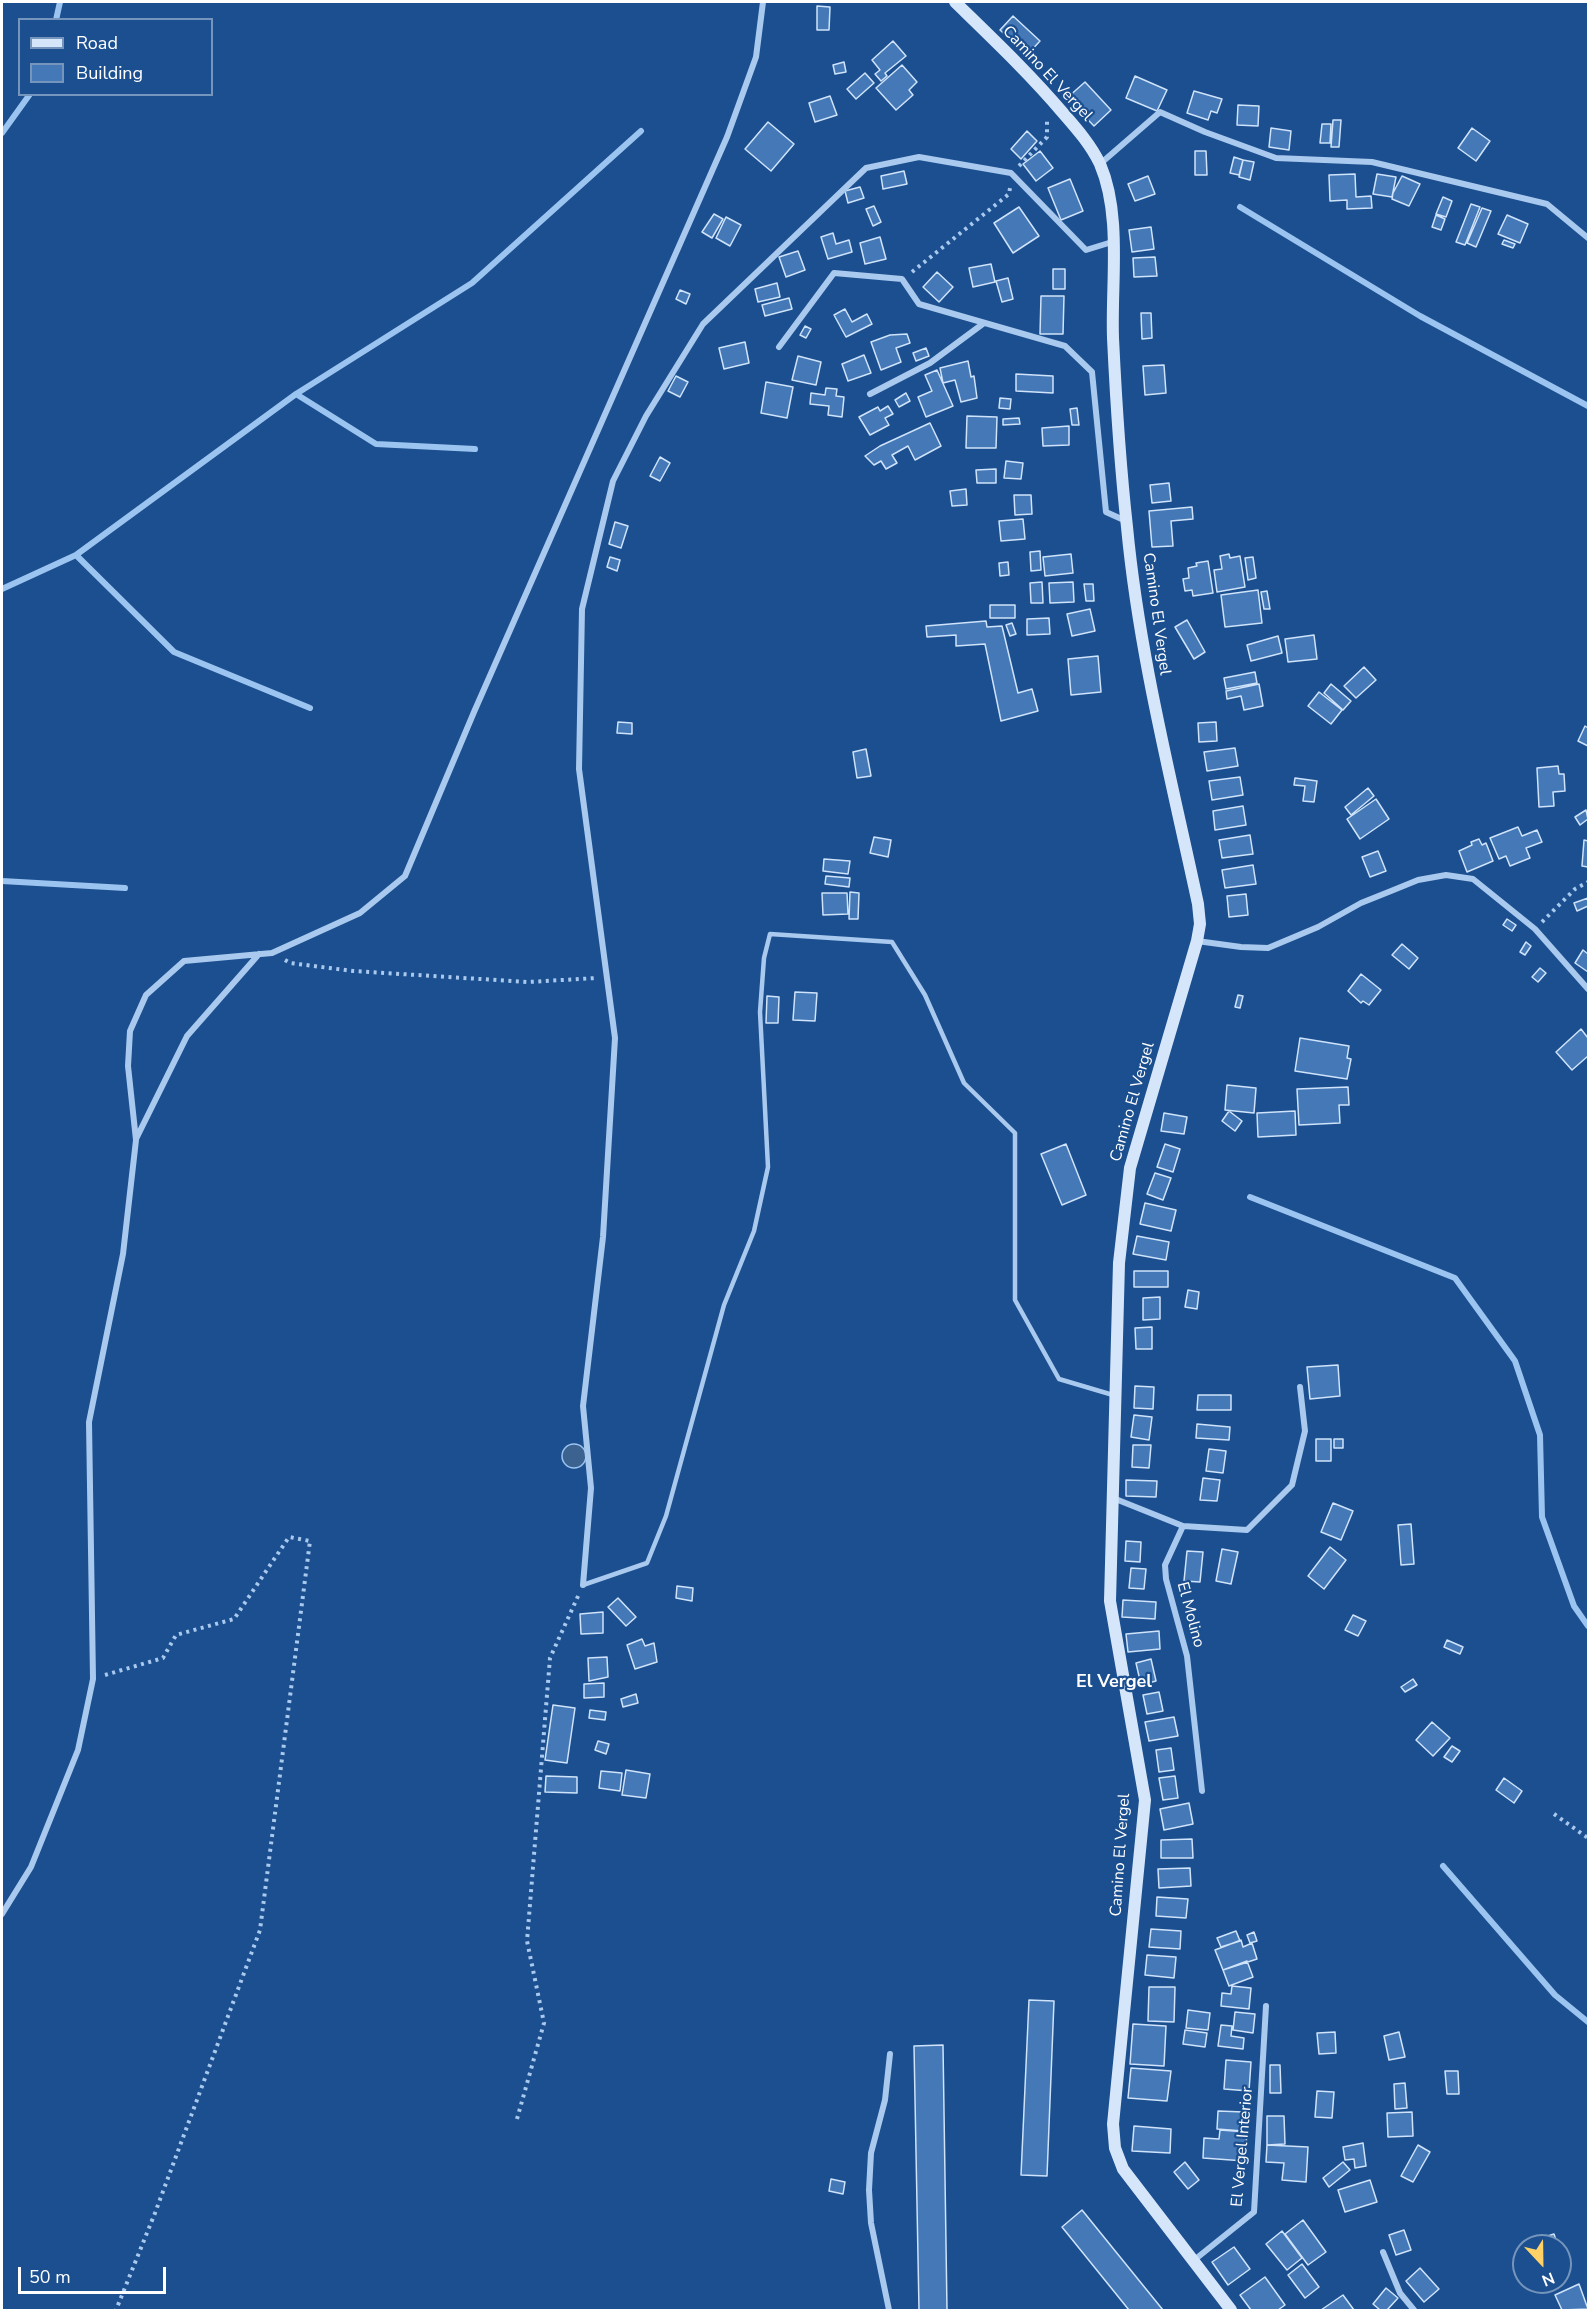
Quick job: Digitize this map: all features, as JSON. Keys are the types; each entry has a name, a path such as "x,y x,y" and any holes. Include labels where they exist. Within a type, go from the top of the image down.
{"street":[{"path":"2,1914 32,1867 78,1750 93,1679 89,1422 123,1254 136,1140 128,1066 130,1031 146,995 184,961 272,952 360,914 405,876 474,712 726,137 756,57 763,2"},
{"name":"Camino El Vergel","path":"955,2 1047,94 1083,136 1100,165 1110,198 1113,337 1126,522 1149,681 1198,903 1200,924 1197,941 1130,1168 1119,1263 1110,1601 1145,1800 1113,2124 1115,2148 1123,2169 1231,2310"},
{"path":"1100,165 1160,112 1205,132 1276,158 1372,162 1547,204 1588,238"},
{"path":"583,1585 591,1488 583,1406 603,1237 615,1038 579,769 582,609 613,482 646,416 703,324 866,168 919,157 1011,173 1086,250 1112,242"},
{"path":"779,347 834,273 902,279 919,304 1065,346 1092,372 1106,512 1126,522"},
{"path":"870,394 930,363 984,323"},
{"path":"1197,941 1241,948 1268,948 1318,927 1361,903 1418,880 1446,875 1473,879 1535,929 1588,989"},
{"path":"136,1140 187,1036 259,954"},
{"path":"1113,1498 1184,1526 1247,1530 1292,1485 1305,1431 1300,1387"},
{"name":"El Molino","path":"1184,1526 1165,1565 1166,1579 1187,1656 1202,1791"},
{"name":"El Vergel Interior","path":"1193,2262 1254,2212 1266,2006"},
{"path":"889,2310 871,2223 869,2190 871,2153 885,2100 890,2054"},
{"path":"1383,2252 1400,2293 1414,2310"}],"lane":[{"path":"583,1585 647,1563 666,1516 724,1305 754,1231 768,1167 760,1012 765,958 770,934 892,942 925,995 964,1083 1015,1133 1015,1300 1059,1379 1116,1396"}],"path":[{"path":"902,279 1009,194 1011,173 1047,137 1047,94"},
{"path":"1535,929 1575,889 1588,882"},
{"path":"272,952 290,963 353,971 528,982 607,978"},
{"path":"93,1679 163,1658 176,1635 234,1619 290,1537 310,1541 260,1930 155,2213 116,2310"},
{"path":"517,2119 544,2023 527,1941 550,1658 583,1585"},
{"path":"1554,1814 1588,1838"}],"water":[{"path":"574,1444 583,1447 586,1456 583,1465 574,1468 565,1465 562,1456 565,1447"}],"building":[{"path":"817,6 830,7 829,30 817,30"},
{"path":"1013,16 1040,41 1027,55 1000,30"},
{"path":"893,41 906,56 885,73 887,76 881,81 875,74 880,70 872,60"},
{"path":"844,62 846,72 835,74 833,65"},
{"path":"902,65 917,82 909,90 913,95 896,110 876,88"},
{"path":"865,73 874,83 856,99 847,89"},
{"path":"1135,76 1167,90 1157,111 1126,98"},
{"path":"1085,82 1111,110 1094,126 1067,98"},
{"path":"1194,91 1222,99 1217,113 1211,111 1208,120 1187,113"},
{"path":"830,96 837,115 815,122 809,103"},
{"path":"1238,105 1259,106 1258,126 1237,125"},
{"path":"1333,120 1341,120 1339,147 1331,147"},
{"path":"768,122 794,144 771,171 745,149"},
{"path":"1322,124 1331,124 1330,143 1320,143"},
{"path":"1271,128 1291,131 1289,150 1269,147"},
{"path":"1472,128 1490,141 1476,161 1458,148"},
{"path":"1027,131 1037,141 1021,159 1011,149"},
{"path":"1040,151 1053,168 1036,181 1023,164"},
{"path":"1195,151 1206,151 1207,175 1195,175"},
{"path":"1234,157 1243,160 1239,175 1230,173"},
{"path":"1243,160 1254,162 1250,180 1239,177"},
{"path":"904,171 907,184 883,189 881,176"},
{"path":"1355,174 1356,197 1371,196 1372,208 1347,209 1347,200 1330,201 1329,175"},
{"path":"1377,174 1396,177 1392,197 1373,194"},
{"path":"1148,176 1155,194 1135,201 1128,184"},
{"path":"1402,176 1420,184 1409,206 1392,199"},
{"path":"1070,179 1083,211 1061,220 1048,188"},
{"path":"860,187 864,198 848,203 845,191"},
{"path":"1443,197 1452,201 1446,217 1436,214"},
{"path":"1471,204 1480,207 1465,245 1456,242"},
{"path":"874,206 881,222 873,226 866,209"},
{"path":"1019,207 1039,236 1013,253 994,223"},
{"path":"1482,208 1491,211 1476,247 1467,243"},
{"path":"714,214 723,219 712,238 702,232"},
{"path":"1436,215 1445,219 1441,230 1432,227"},
{"path":"1507,215 1528,224 1520,243 1498,234"},
{"path":"726,217 741,225 730,246 716,238"},
{"path":"1151,227 1154,249 1132,252 1129,230"},
{"path":"833,233 836,244 849,240 852,252 828,259 821,237"},
{"path":"880,237 886,259 865,264 860,243"},
{"path":"1504,240 1515,244 1513,248 1502,244"},
{"path":"798,251 805,270 786,277 779,257"},
{"path":"1155,257 1157,276 1134,277 1133,258"},
{"path":"991,264 995,282 973,287 969,268"},
{"path":"1053,269 1065,269 1065,289 1053,289"},
{"path":"937,272 953,287 939,302 923,287"},
{"path":"1008,278 1013,299 1002,302 996,281"},
{"path":"777,283 780,297 758,302 755,289"},
{"path":"680,290 690,294 686,304 676,299"},
{"path":"1041,296 1064,296 1063,334 1040,334"},
{"path":"789,298 792,309 765,316 762,305"},
{"path":"845,309 852,322 867,314 872,324 846,337 834,315"},
{"path":"1141,313 1151,313 1152,338 1142,339"},
{"path":"805,326 811,329 806,338 800,335"},
{"path":"907,334 910,343 896,348 901,362 881,370 871,342 890,335"},
{"path":"745,342 749,363 724,369 719,348"},
{"path":"926,348 929,356 916,361 913,353"},
{"path":"864,355 871,373 848,381 842,364"},
{"path":"798,356 821,362 816,385 792,380"},
{"path":"968,361 971,377 974,376 977,398 961,402 955,380 943,383 940,368"},
{"path":"1164,365 1166,393 1145,395 1143,366"},
{"path":"937,370 953,406 926,417 918,397 932,391 925,375"},
{"path":"1016,374 1053,376 1053,393 1016,391"},
{"path":"676,376 688,382 680,397 668,391"},
{"path":"766,382 793,387 787,418 761,413"},
{"path":"826,388 837,389 836,396 844,397 842,417 828,415 829,406 810,404 811,393 825,395"},
{"path":"906,393 910,401 899,407 895,400"},
{"path":"1000,398 1011,399 1010,409 999,408"},
{"path":"888,406 893,414 885,418 889,425 870,435 859,417 878,407 880,411"},
{"path":"1077,408 1079,425 1072,425 1070,409"},
{"path":"967,416 997,417 996,448 966,448"},
{"path":"1019,418 1020,424 1003,425 1003,419"},
{"path":"930,423 941,446 915,460 908,446 892,455 897,463 886,469 881,461 874,465 865,456 880,446"},
{"path":"1069,426 1069,445 1043,446 1042,428"},
{"path":"660,457 670,463 660,481 650,476"},
{"path":"1006,461 1023,463 1021,479 1004,478"},
{"path":"996,469 996,483 977,483 976,470"},
{"path":"1169,483 1171,501 1152,503 1150,485"},
{"path":"966,489 967,505 952,506 950,491"},
{"path":"1014,495 1031,495 1032,514 1015,515"},
{"path":"1192,507 1193,519 1171,521 1173,546 1152,547 1149,511"},
{"path":"1023,519 1025,539 1001,541 999,521"},
{"path":"615,522 628,526 621,548 609,544"},
{"path":"1040,551 1041,570 1031,571 1030,552"},
{"path":"1071,554 1073,573 1045,576 1043,557"},
{"path":"1229,554 1230,558 1240,556 1245,587 1217,592 1214,570 1222,569 1220,556"},
{"path":"610,557 620,560 617,571 607,567"},
{"path":"1253,557 1256,578 1248,580 1245,558"},
{"path":"1208,561 1213,593 1193,596 1192,590 1185,591 1183,579 1189,578 1188,568 1197,566 1196,563"},
{"path":"1008,562 1009,575 1000,576 999,563"},
{"path":"1042,582 1043,603 1031,603 1030,583"},
{"path":"1073,582 1074,602 1050,603 1049,583"},
{"path":"1084,584 1093,584 1094,601 1086,601"},
{"path":"1258,590 1262,623 1225,627 1221,595"},
{"path":"1267,591 1270,609 1264,609 1261,592"},
{"path":"990,605 1015,605 1015,618 990,618"},
{"path":"1090,609 1095,631 1072,636 1067,614"},
{"path":"1049,618 1050,634 1027,635 1027,619"},
{"path":"1187,620 1205,652 1194,659 1175,627"},
{"path":"986,621 987,627 1002,626 1018,693 1032,689 1038,711 1001,721 985,644 956,646 956,635 927,637 926,626"},
{"path":"1012,623 1016,634 1010,636 1006,625"},
{"path":"1314,635 1317,659 1288,662 1285,639"},
{"path":"1278,636 1282,653 1251,661 1247,645"},
{"path":"1098,656 1101,692 1071,695 1068,659"},
{"path":"1364,667 1376,680 1356,698 1344,686"},
{"path":"1255,672 1257,683 1226,689 1224,678"},
{"path":"1259,684 1263,706 1244,710 1241,696 1227,699 1226,691"},
{"path":"1331,684 1351,701 1343,710 1324,693"},
{"path":"1319,692 1342,710 1331,724 1308,706"},
{"path":"618,722 632,723 632,734 617,733"},
{"path":"1216,722 1217,741 1199,742 1198,723"},
{"path":"1585,726 1588,728 1588,746 1578,741"},
{"path":"1235,748 1238,766 1207,771 1204,752"},
{"path":"866,749 871,776 857,778 853,752"},
{"path":"1558,766 1559,774 1564,774 1565,791 1553,792 1554,806 1539,807 1537,768"},
{"path":"1240,777 1243,795 1212,800 1209,781"},
{"path":"1295,778 1317,781 1314,802 1303,801 1305,786 1294,785"},
{"path":"1368,788 1374,796 1351,815 1345,807"},
{"path":"1376,799 1389,819 1360,839 1347,819"},
{"path":"1243,806 1246,825 1215,830 1213,811"},
{"path":"1586,810 1588,819 1580,825 1575,817"},
{"path":"1518,827 1522,836 1537,830 1542,842 1526,848 1530,858 1510,866 1506,856 1499,859 1490,838"},
{"path":"1250,835 1253,854 1222,858 1219,840"},
{"path":"874,837 891,840 888,857 870,853"},
{"path":"1479,839 1482,845 1486,843 1493,861 1467,872 1459,851"},
{"path":"1584,840 1588,841 1588,867 1582,866"},
{"path":"1378,851 1386,871 1370,877 1362,857"},
{"path":"824,859 850,861 848,874 823,871"},
{"path":"1253,865 1256,884 1225,888 1222,870"},
{"path":"826,876 850,878 849,887 825,884"},
{"path":"850,892 859,893 858,919 849,919"},
{"path":"822,893 847,893 848,914 823,915"},
{"path":"1246,894 1248,915 1229,917 1227,896"},
{"path":"1588,898 1588,906 1577,911 1574,903"},
{"path":"1507,919 1516,925 1512,931 1503,925"},
{"path":"1526,942 1531,946 1525,955 1520,952"},
{"path":"1402,944 1418,958 1409,969 1392,955"},
{"path":"1583,950 1588,954 1588,972 1575,963"},
{"path":"1540,968 1546,973 1538,982 1532,977"},
{"path":"1361,974 1381,990 1369,1005 1363,1001 1361,1003 1348,991"},
{"path":"795,992 817,993 815,1021 793,1020"},
{"path":"1238,995 1243,996 1240,1008 1235,1007"},
{"path":"767,996 779,997 778,1023 766,1023"},
{"path":"1581,1029 1588,1038 1588,1056 1572,1070 1556,1052"},
{"path":"1300,1038 1349,1046 1347,1058 1351,1059 1347,1079 1295,1071"},
{"path":"1227,1085 1256,1088 1254,1113 1225,1110"},
{"path":"1348,1087 1349,1105 1339,1105 1340,1123 1299,1125 1297,1089"},
{"path":"1229,1111 1242,1121 1235,1131 1222,1121"},
{"path":"1295,1111 1296,1135 1258,1137 1257,1113"},
{"path":"1164,1113 1187,1117 1184,1134 1161,1131"},
{"path":"1066,1144 1086,1195 1062,1205 1041,1154"},
{"path":"1165,1144 1180,1149 1173,1172 1157,1167"},
{"path":"1155,1173 1171,1178 1163,1200 1147,1194"},
{"path":"1145,1203 1176,1210 1171,1231 1140,1224"},
{"path":"1137,1236 1169,1242 1166,1260 1133,1254"},
{"path":"1134,1271 1168,1271 1168,1287 1134,1287"},
{"path":"1188,1290 1199,1292 1197,1309 1185,1307"},
{"path":"1160,1297 1160,1319 1143,1320 1143,1298"},
{"path":"1152,1327 1152,1349 1136,1349 1135,1328"},
{"path":"1338,1365 1340,1396 1310,1399 1307,1367"},
{"path":"1135,1386 1154,1387 1153,1409 1134,1408"},
{"path":"1198,1395 1231,1395 1231,1410 1197,1410"},
{"path":"1134,1415 1152,1417 1149,1440 1131,1437"},
{"path":"1197,1424 1230,1427 1229,1440 1196,1438"},
{"path":"1316,1439 1331,1439 1331,1461 1316,1461"},
{"path":"1334,1439 1343,1439 1343,1448 1334,1448"},
{"path":"1133,1445 1151,1445 1149,1468 1132,1467"},
{"path":"1209,1449 1226,1451 1223,1473 1206,1471"},
{"path":"1203,1478 1220,1480 1217,1501 1200,1500"},
{"path":"1126,1480 1157,1481 1156,1497 1126,1496"},
{"path":"1333,1503 1353,1511 1341,1540 1321,1532"},
{"path":"1411,1524 1414,1564 1401,1565 1398,1525"},
{"path":"1126,1541 1141,1542 1140,1562 1125,1561"},
{"path":"1330,1547 1346,1560 1324,1589 1308,1576"},
{"path":"1222,1549 1238,1552 1231,1584 1216,1581"},
{"path":"1187,1551 1203,1552 1200,1582 1184,1581"},
{"path":"1131,1568 1146,1569 1144,1589 1129,1588"},
{"path":"677,1586 693,1588 692,1601 676,1598"},
{"path":"618,1598 636,1617 626,1626 608,1607"},
{"path":"1123,1600 1156,1602 1155,1619 1122,1617"},
{"path":"603,1612 603,1633 581,1634 580,1614"},
{"path":"1353,1615 1366,1621 1358,1636 1345,1630"},
{"path":"1159,1631 1160,1649 1128,1652 1126,1634"},
{"path":"642,1639 645,1646 654,1643 657,1662 635,1669 627,1645"},
{"path":"1447,1640 1463,1647 1460,1654 1444,1647"},
{"path":"607,1657 608,1677 589,1681 588,1658"},
{"path":"1151,1659 1156,1681 1141,1685 1136,1663"},
{"path":"1413,1679 1417,1685 1405,1692 1401,1687"},
{"path":"604,1683 604,1697 584,1698 584,1684"},
{"path":"1159,1692 1163,1711 1147,1714 1143,1695"},
{"path":"636,1694 638,1703 623,1707 621,1699"},
{"path":"553,1705 575,1708 567,1763 545,1760"},
{"path":"590,1710 606,1712 605,1720 589,1718"},
{"path":"1174,1717 1178,1736 1149,1741 1145,1722"},
{"path":"1432,1722 1450,1738 1433,1756 1416,1740"},
{"path":"598,1741 609,1744 606,1754 595,1750"},
{"path":"1452,1746 1460,1751 1452,1762 1444,1757"},
{"path":"1171,1748 1174,1770 1159,1772 1156,1750"},
{"path":"626,1770 650,1774 646,1798 622,1795"},
{"path":"601,1771 622,1773 620,1791 599,1788"},
{"path":"546,1776 577,1777 577,1793 545,1792"},
{"path":"1175,1776 1178,1798 1163,1800 1159,1778"},
{"path":"1504,1778 1522,1791 1514,1803 1496,1790"},
{"path":"1189,1803 1193,1824 1164,1830 1160,1809"},
{"path":"1192,1839 1193,1858 1161,1858 1161,1840"},
{"path":"1190,1868 1191,1886 1159,1888 1158,1869"},
{"path":"1157,1897 1188,1899 1186,1918 1156,1916"},
{"path":"1151,1929 1181,1931 1180,1949 1149,1947"},
{"path":"1236,1931 1240,1941 1221,1947 1217,1938"},
{"path":"1254,1932 1257,1941 1250,1943 1247,1935"},
{"path":"1241,1940 1243,1947 1252,1943 1257,1959 1223,1970 1215,1950"},
{"path":"1147,1955 1176,1957 1174,1978 1145,1975"},
{"path":"1247,1961 1253,1977 1229,1986 1223,1970"},
{"path":"1232,1986 1251,1988 1249,2009 1221,2006 1222,1993 1231,1994"},
{"path":"1149,1987 1175,1987 1174,2022 1148,2021"},
{"path":"1029,2000 1054,2001 1047,2176 1021,2175"},
{"path":"1188,2010 1210,2013 1208,2030 1186,2028"},
{"path":"1235,2012 1255,2014 1253,2033 1233,2030"},
{"path":"1133,2024 1166,2026 1164,2066 1130,2064"},
{"path":"1221,2025 1232,2026 1231,2036 1244,2038 1243,2049 1218,2046"},
{"path":"1185,2030 1207,2033 1205,2047 1183,2044"},
{"path":"1335,2032 1336,2053 1319,2054 1317,2033"},
{"path":"1399,2032 1405,2057 1389,2060 1384,2036"},
{"path":"943,2045 947,2310 919,2310 914,2046"},
{"path":"1226,2060 1251,2062 1249,2091 1224,2089"},
{"path":"1270,2065 1280,2065 1281,2093 1270,2093"},
{"path":"1131,2068 1171,2071 1167,2101 1128,2098"},
{"path":"1445,2071 1458,2071 1459,2094 1447,2094"},
{"path":"1405,2083 1407,2108 1395,2109 1394,2084"},
{"path":"1317,2091 1334,2092 1332,2118 1315,2117"},
{"path":"1218,2111 1244,2112 1243,2131 1217,2129"},
{"path":"1412,2112 1413,2136 1388,2137 1387,2113"},
{"path":"1267,2116 1284,2116 1285,2144 1267,2145"},
{"path":"1134,2126 1171,2129 1170,2153 1132,2151"},
{"path":"1220,2130 1247,2132 1245,2161 1203,2158 1204,2138 1219,2139"},
{"path":"1363,2143 1366,2166 1355,2168 1354,2159 1345,2160 1343,2147"},
{"path":"1267,2145 1308,2147 1306,2182 1282,2180 1284,2163 1266,2162"},
{"path":"1418,2145 1430,2152 1413,2182 1401,2176"},
{"path":"1185,2162 1199,2180 1188,2189 1174,2172"},
{"path":"1343,2162 1350,2170 1329,2187 1323,2178"},
{"path":"831,2179 845,2182 843,2194 829,2191"},
{"path":"1370,2180 1377,2202 1345,2212 1338,2190"},
{"path":"1082,2210 1163,2310 1129,2310 1062,2227"},
{"path":"1303,2220 1326,2252 1308,2265 1285,2234"},
{"path":"1404,2230 1411,2250 1396,2255 1389,2235"},
{"path":"1282,2231 1302,2258 1287,2270 1266,2244"},
{"path":"1234,2247 1250,2269 1228,2285 1212,2262"},
{"path":"1302,2264 1319,2287 1305,2298 1288,2275"},
{"path":"1420,2268 1439,2289 1424,2302 1406,2281"},
{"path":"1265,2277 1285,2305 1278,2310 1251,2310 1240,2295"},
{"path":"1579,2284 1588,2309 1562,2310 1555,2295 1572,2294 1572,2287"},
{"path":"1386,2288 1398,2298 1387,2310 1380,2310 1373,2304"},
{"path":"1343,2295 1354,2310 1321,2310"}],"waterway":[{"path":"56,18 60,2"},
{"path":"2,133 29,96"},
{"path":"2,589 76,555 296,394 472,283 641,131"},
{"path":"1240,207 1420,316 1588,406"},
{"path":"296,394 376,444 475,449"},
{"path":"76,555 174,652 310,708"},
{"path":"2,881 125,888"},
{"path":"1250,1197 1455,1278 1515,1361 1540,1435 1542,1517 1574,1606 1588,1626"},
{"path":"1443,1866 1555,1995 1588,2022"}],"district":[{"name":"El Vergel","path":"1114,1683"}]}
